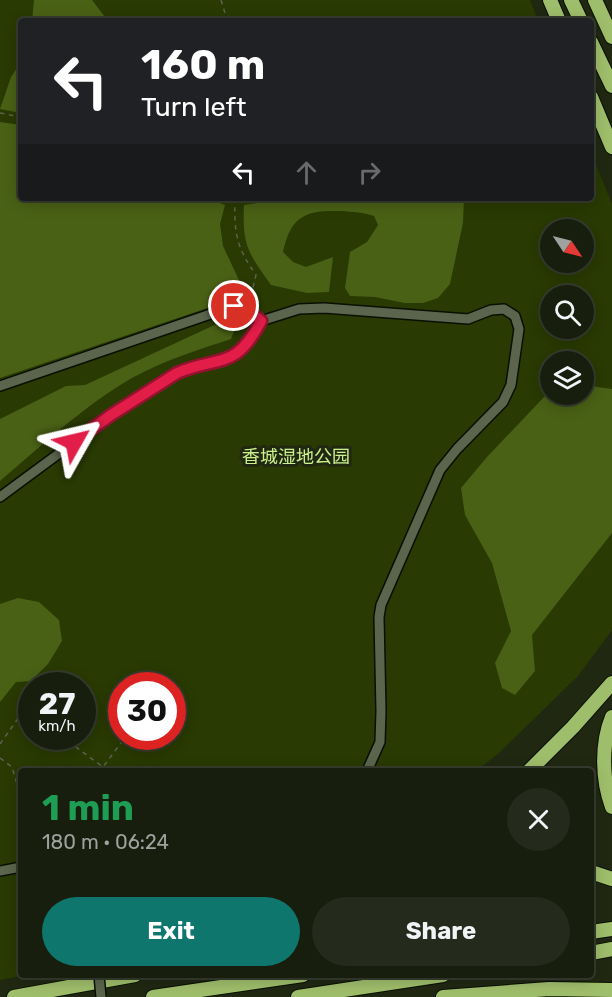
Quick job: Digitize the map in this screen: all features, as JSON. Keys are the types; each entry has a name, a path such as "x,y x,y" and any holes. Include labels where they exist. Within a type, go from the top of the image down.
{"highway":[{"path":"550,0 558,18"},
{"path":"571,0 580,18"},
{"path":"595,0 612,37"},
{"path":"594,48 612,86"},
{"path":"594,104 612,147"},
{"path":"532,768 612,683"},
{"path":"612,717 605,765 605,783 612,807"},
{"path":"594,873 610,879"},
{"path":"594,932 612,929"},
{"path":"594,952 612,949"},
{"path":"14,997 118,978"},
{"path":"153,997 283,978"},
{"path":"298,997 423,978"},
{"path":"443,997 549,989 612,990"}],"street":[{"path":"0,386 234,306 248,310 261,321"},
{"path":"0,497 111,415 177,373 233,356 244,348 261,321 299,309 324,308 468,318 491,309 504,309 515,316 519,329 511,385 503,402 457,449 440,470 381,605 379,617 380,742 368,768"},
{"path":"0,871 18,868"},
{"path":"99,978 101,997"}],"path":[{"path":"220,0 225,13 230,18"},
{"path":"0,113 18,116"},
{"path":"234,201 234,228 243,257 256,275 248,310"},
{"path":"0,744 18,718"},
{"path":"80,750 103,767 116,750"},
{"path":"0,758 12,766 18,787"}],"green space":[{"name":"香城湿地公园","path":"0,0 530,0 537,18 18,18 18,201 594,201 594,159 612,204 612,630 578,676 498,754 480,768 18,768 18,977 0,980"}],"shaded area":[{"path":"34,0 92,0 106,18 32,18"},
{"path":"18,66 18,112 0,109 11,77"},
{"path":"0,122 18,125 18,201 215,201 225,205 220,224 223,246 246,295 0,378"},
{"path":"464,201 463,223 450,284 438,298 423,303 350,296 345,288 350,252 367,242 378,225 374,216 329,211 302,217 291,230 283,252 293,262 306,267 333,257 329,292 307,293 271,285 248,248 244,230 244,205 265,202"},
{"path":"221,322 231,322 234,331 231,339 156,366 132,378 64,426 0,481 0,419 66,386 85,385"},
{"path":"594,386 612,389 612,533 532,635 535,671 515,695 502,688 495,663 511,631 492,563 465,515 461,488 540,401 540,405 594,405"},
{"path":"18,598 39,602 59,620 62,641 48,664 40,672 18,672 18,682 0,702 0,604"}],"route":[{"path":"74,442 111,415 177,373 222,361 244,348 261,321 248,310 234,306"}]}
